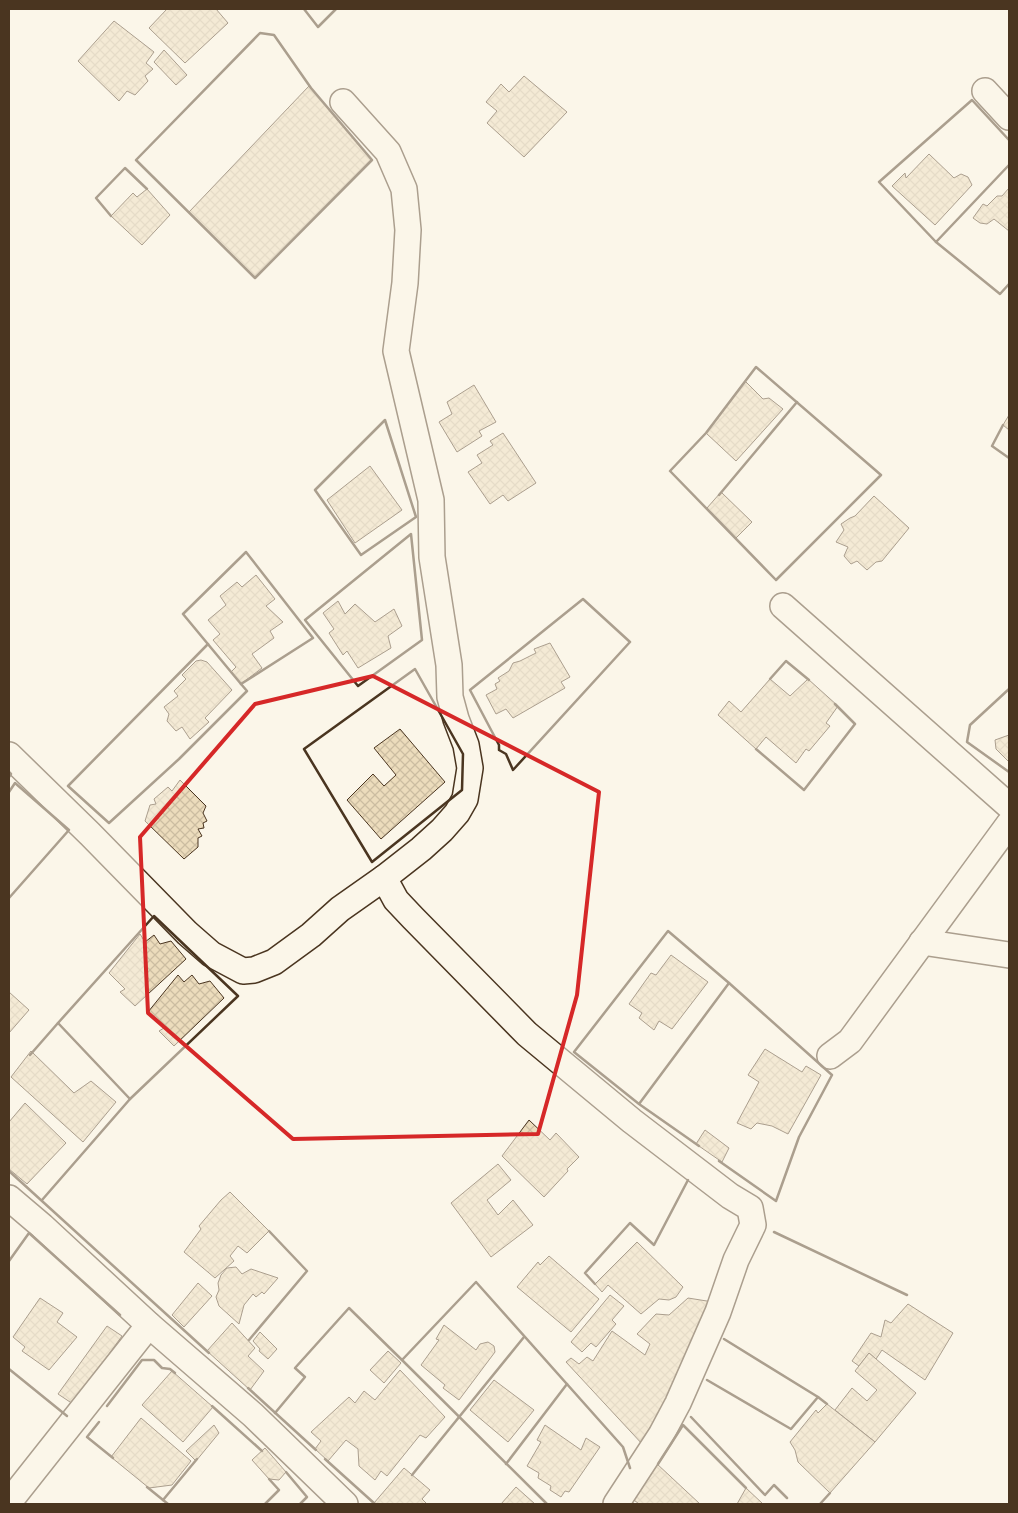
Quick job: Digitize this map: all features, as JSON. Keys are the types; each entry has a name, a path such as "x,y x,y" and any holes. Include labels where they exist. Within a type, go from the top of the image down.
{"street":[{"path":"986,91 1009,117"},
{"path":"9,754 187,933 211,954 243,971 254,970 274,962 311,935 340,909 421,849 458,813 465,798 470,768 466,745 450,696 449,666 432,557 431,500 396,351 405,283 408,230 404,189 388,152 343,102"},
{"path":"782,606 1009,806"},
{"path":"830,1056 850,1041 1009,824"},
{"path":"384,878 396,900 527,1034 632,1121 730,1196 750,1208 753,1225 736,1260 718,1312 678,1403 661,1436 616,1504"},
{"path":"922,942 1009,955"},
{"path":"9,1198 149,1325 253,1415 345,1504"},
{"path":"9,1502 149,1325"}],"highlighted area":[{"path":"373,676 599,792 577,995 538,1134 293,1139 148,1013 140,837 255,704"}],"building":[{"path":"167,9 216,9 228,23 185,63 149,28"},
{"path":"114,21 154,52 146,63 153,69 145,76 148,81 135,95 127,91 119,101 78,61"},
{"path":"164,50 187,75 176,85 154,62"},
{"path":"524,76 567,112 524,157 487,123 497,111 486,102 501,84 509,92"},
{"path":"309,86 372,160 255,278 189,212"},
{"path":"929,154 954,178 961,174 968,177 972,185 935,225 892,186 905,173 906,178"},
{"path":"1009,188 1009,231 994,219 987,224 980,223 973,218 983,204 987,206 997,196 1002,196"},
{"path":"147,189 170,215 142,245 111,216 133,193 137,197"},
{"path":"745,381 763,399 769,398 783,409 736,461 706,433"},
{"path":"474,385 496,422 479,431 482,436 457,452 439,422 452,414 447,402"},
{"path":"1009,415 1009,430 1003,425"},
{"path":"503,433 536,483 508,501 503,495 490,504 468,472 482,463 477,455 493,445 490,441"},
{"path":"370,466 402,510 355,543 327,500"},
{"path":"721,492 752,522 736,538 707,508"},
{"path":"874,496 909,528 882,561 876,562 867,570 857,561 851,564 844,556 848,547 836,542 844,530 841,524 855,516"},
{"path":"256,575 275,599 266,606 283,622 270,631 274,638 252,654 262,668 241,684 231,672 236,667 213,640 220,634 208,620 226,605 220,596 237,582 242,587"},
{"path":"338,601 345,614 355,604 375,622 394,609 402,626 388,636 391,648 358,668 347,651 343,655 329,633 334,629 323,613"},
{"path":"550,643 570,677 561,682 565,688 513,718 506,709 496,714 486,695 497,689 495,684 500,681 498,678 509,671 513,663 536,653 534,649"},
{"path":"196,661 207,662 232,690 205,718 209,722 190,739 182,727 176,731 167,721 169,714 164,707 178,696 174,691 186,679 182,675"},
{"path":"770,679 790,696 808,679 838,706 826,723 830,726 809,751 806,749 796,763 766,737 756,749 718,715 729,701 741,712"},
{"path":"400,729 445,782 381,839 347,800 373,774 384,786 396,775 374,748"},
{"path":"1009,735 1009,762 996,749 995,740"},
{"path":"180,780 206,806 203,813 207,821 203,823 204,828 198,829 202,836 198,838 198,847 184,859 145,821 150,805 156,804 154,799 168,787 172,791"},
{"path":"140,934 145,942 154,935 160,944 171,941 186,959 135,1006 120,992 125,989 109,973"},
{"path":"671,955 708,982 672,1029 659,1021 654,1030 639,1018 642,1013 629,1004 651,973 656,975"},
{"path":"178,975 184,982 192,975 199,984 210,981 224,998 174,1046 159,1031 164,1028 148,1012"},
{"path":"9,992 29,1010 9,1033"},
{"path":"765,1049 802,1072 806,1066 821,1075 788,1134 772,1126 757,1123 751,1129 737,1123 759,1082 748,1075"},
{"path":"31,1051 74,1093 91,1081 116,1102 83,1142 11,1077"},
{"path":"25,1103 66,1143 27,1184 9,1169 9,1122"},
{"path":"529,1120 550,1140 556,1133 579,1157 544,1197 502,1156"},
{"path":"705,1130 729,1148 722,1162 696,1144"},
{"path":"498,1164 511,1180 487,1200 498,1215 513,1200 533,1225 491,1257 451,1203"},
{"path":"230,1192 269,1231 247,1253 238,1246 230,1256 234,1261 215,1278 184,1252 201,1229 199,1226"},
{"path":"637,1242 683,1287 676,1297 669,1300 659,1299 641,1314 608,1285 602,1292 595,1284"},
{"path":"549,1256 599,1299 571,1332 517,1287 538,1262 540,1265"},
{"path":"236,1267 242,1274 251,1269 278,1278 264,1294 262,1292 256,1297 253,1294 244,1305 239,1324 219,1306 216,1297 221,1275 227,1268"},
{"path":"198,1283 212,1296 184,1327 172,1315"},
{"path":"610,1295 624,1306 612,1320 616,1324 596,1347 591,1343 582,1352 571,1342"},
{"path":"40,1298 63,1313 57,1322 77,1337 49,1370 22,1351 25,1347 13,1337"},
{"path":"688,1298 713,1302 644,1446 566,1362 571,1358 579,1364 587,1357 593,1361 612,1331 645,1355 650,1344 637,1334 656,1314 669,1315"},
{"path":"908,1304 953,1333 925,1380 882,1350 876,1359 869,1353 859,1366 852,1361 871,1333 881,1337 885,1320 891,1323"},
{"path":"232,1323 255,1348 248,1356 264,1371 250,1390 207,1351"},
{"path":"444,1325 476,1350 480,1344 488,1342 494,1346 495,1352 459,1400 443,1388 445,1385 421,1365 439,1340 436,1339"},
{"path":"107,1326 122,1336 73,1404 58,1394"},
{"path":"260,1332 277,1349 268,1359 259,1351 260,1349 253,1341"},
{"path":"388,1351 401,1363 384,1383 370,1370"},
{"path":"869,1353 916,1393 875,1442 835,1410 852,1388 867,1401 877,1390 855,1371"},
{"path":"400,1370 445,1417 426,1438 420,1435 387,1476 381,1471 375,1480 359,1466 358,1449 346,1440 328,1461 315,1449 321,1441 311,1432 349,1397 355,1403 364,1391 375,1400"},
{"path":"172,1371 213,1407 183,1442 142,1405"},
{"path":"494,1380 534,1410 508,1442 470,1410"},
{"path":"827,1404 875,1442 830,1493 798,1462 795,1450 790,1442 816,1410 818,1413"},
{"path":"141,1418 191,1461 172,1485 149,1488 111,1457"},
{"path":"214,1425 219,1433 196,1461 186,1451"},
{"path":"545,1425 581,1450 586,1438 600,1447 569,1492 565,1491 561,1497 550,1490 551,1486 538,1478 539,1473 527,1466 541,1442 537,1440"},
{"path":"265,1448 286,1472 279,1480 269,1479 252,1460"},
{"path":"656,1463 700,1504 639,1504 634,1500 632,1494"},
{"path":"404,1468 430,1490 422,1499 427,1504 375,1504 374,1503"},
{"path":"516,1487 535,1504 501,1504"},
{"path":"746,1488 763,1504 737,1504"}],"wall":[{"path":"304,9 318,27 336,9"},
{"path":"260,33 274,35 311,88 372,160 255,278 136,160 260,33"},
{"path":"1009,140 972,100 879,182 936,242 1009,165"},
{"path":"111,216 96,198 125,168 147,189"},
{"path":"936,242 1000,294 1009,284"},
{"path":"756,367 881,475 776,580 670,471 706,433 756,367"},
{"path":"719,495 797,402"},
{"path":"385,420 416,517 361,555 315,490 385,420"},
{"path":"1003,425 992,446 1009,458"},
{"path":"411,534 422,640 358,686 305,620 411,534"},
{"path":"246,552 313,638 241,684 183,614 246,552"},
{"path":"583,599 630,642 513,770 506,754 499,750 499,745 470,690 583,599"},
{"path":"208,644 68,786 109,823 179,759 247,691 241,684"},
{"path":"770,679 786,661 809,680"},
{"path":"415,669 463,754 462,790 372,862 304,749 415,669"},
{"path":"1009,689 970,725 967,742 1009,772"},
{"path":"756,749 804,790 855,724 835,704"},
{"path":"9,772 11,774 9,777"},
{"path":"9,792 15,783 69,830 9,898"},
{"path":"154,916 238,996 130,1099 58,1023 154,916"},
{"path":"639,1104 729,983 668,931 574,1052 639,1104 699,1146"},
{"path":"719,1161 776,1201 799,1137 832,1075 729,983"},
{"path":"30,1055 58,1023"},
{"path":"42,1200 130,1099"},
{"path":"9,1171 209,1353"},
{"path":"595,1284 585,1273 630,1223 654,1245 688,1180"},
{"path":"249,1340 307,1271 269,1231"},
{"path":"774,1232 907,1295"},
{"path":"9,1261 29,1233 120,1315"},
{"path":"547,1504 402,1360 476,1282 623,1447 630,1468"},
{"path":"275,1413 305,1377 295,1368 349,1308 402,1360"},
{"path":"412,1475 524,1337"},
{"path":"707,1380 791,1429 818,1397 724,1339"},
{"path":"107,1406 142,1360 154,1360 162,1368 170,1369 175,1373"},
{"path":"9,1369 67,1416"},
{"path":"506,1464 567,1384"},
{"path":"248,1388 316,1450"},
{"path":"818,1397 827,1404"},
{"path":"212,1406 262,1451"},
{"path":"691,1417 765,1495 774,1485 787,1498"},
{"path":"99,1422 87,1437 113,1458"},
{"path":"658,1464 683,1425 746,1488"},
{"path":"163,1500 197,1459"},
{"path":"325,1459 375,1504"},
{"path":"286,1472 307,1497 300,1504"},
{"path":"265,1504 279,1490 269,1479"},
{"path":"147,1487 168,1504"},
{"path":"820,1504 830,1493"}]}
